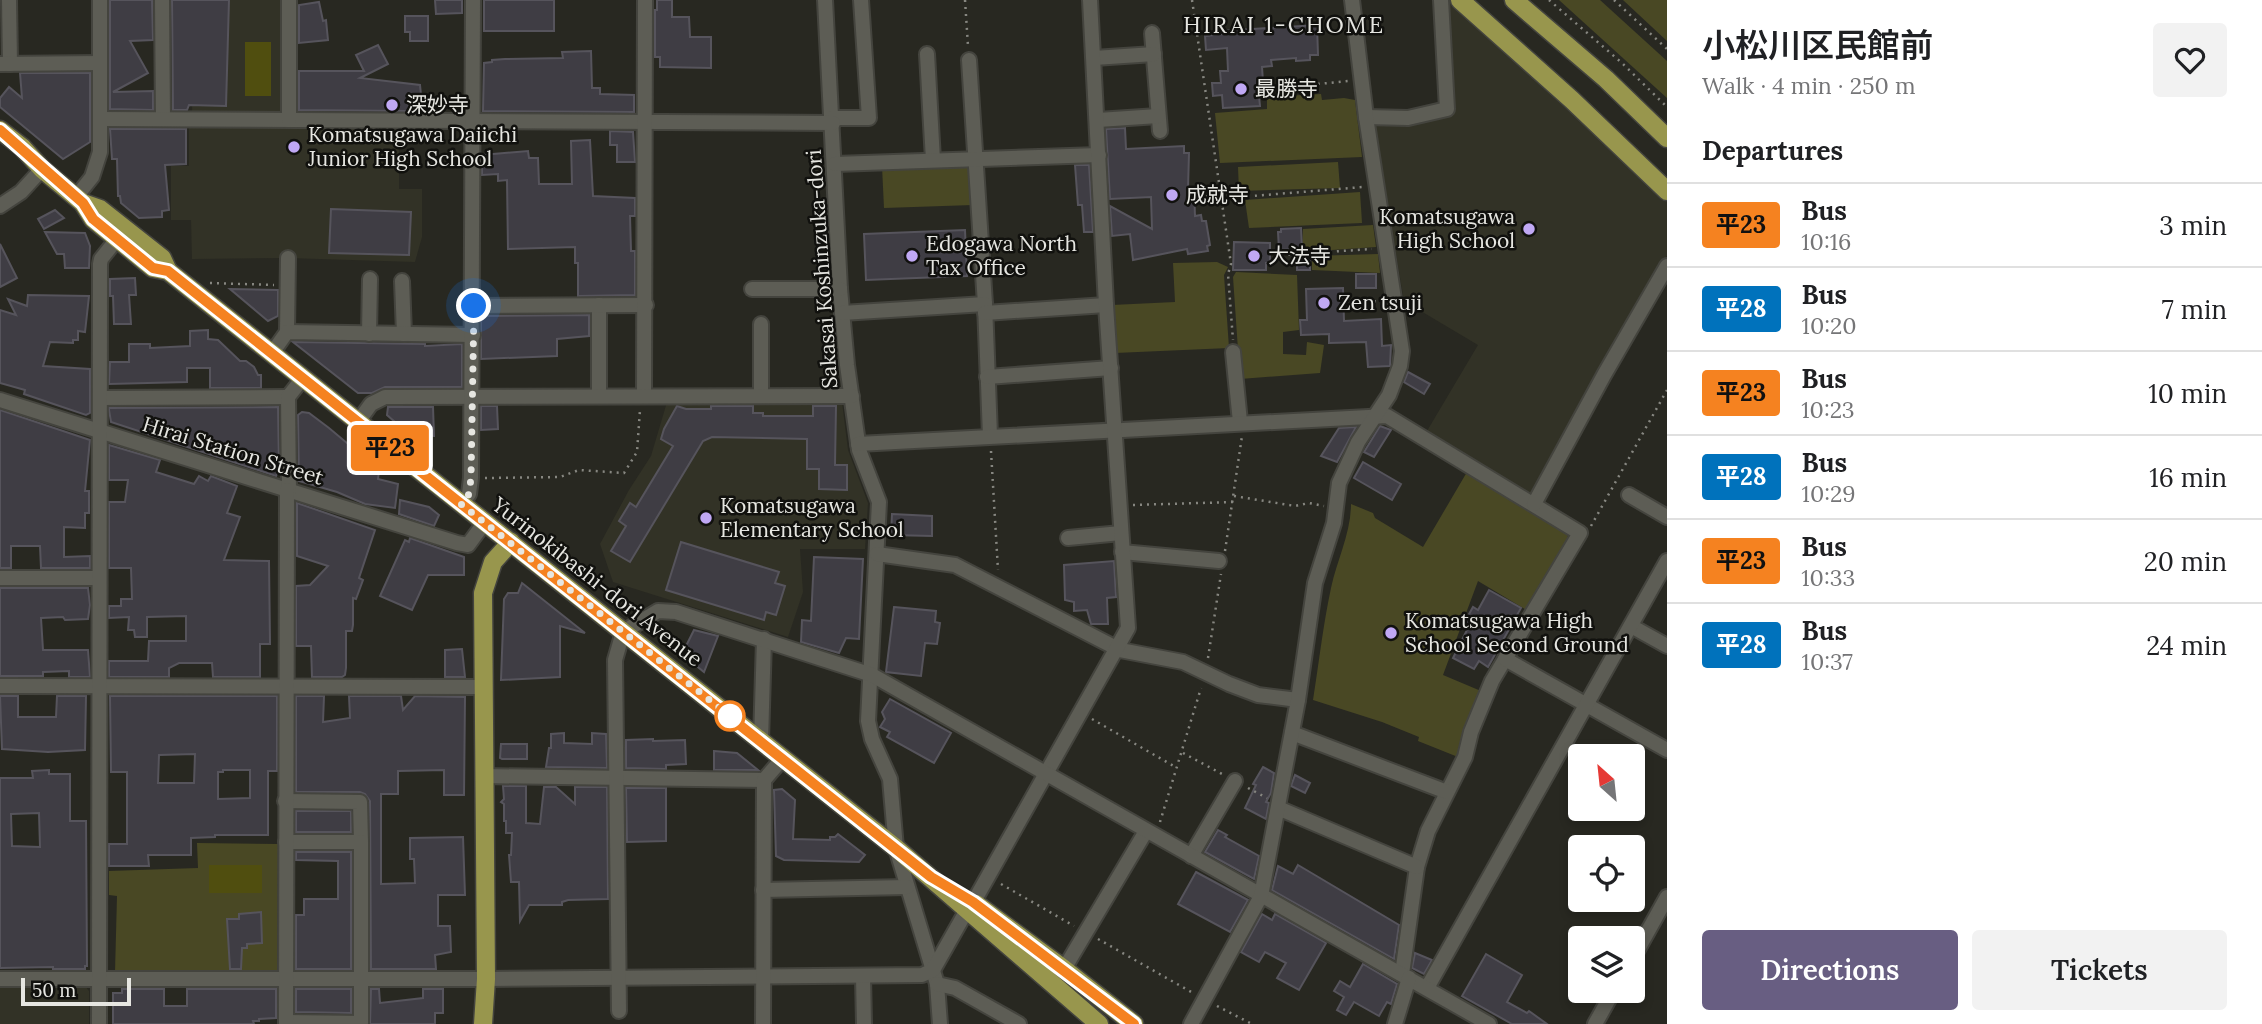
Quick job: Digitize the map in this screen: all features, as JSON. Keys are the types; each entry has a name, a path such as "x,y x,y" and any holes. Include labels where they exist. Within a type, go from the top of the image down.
{"main road":[{"path":"1460,0 1572,100 1667,191"},
{"path":"1514,0 1606,79 1667,138"},
{"name":"Yurinokibashi-dori Avenue","path":"0,130 79,200 93,219 153,268 168,271 931,877 1064,969 1134,1024"},
{"name":"Yurinokibashi-dori Avenue","path":"0,144 42,169"},
{"name":"Yurinokibashi-dori Avenue","path":"79,200 111,217 162,258 168,271"},
{"path":"483,1024 486,979 483,776 485,583 494,562 511,542"},
{"name":"Yurinokibashi-dori Avenue","path":"970,906 1099,1024"}],"street":[{"path":"9,0 5,64 100,63"},
{"path":"79,200 96,169 100,152 100,0"},
{"path":"162,0 163,120"},
{"path":"289,0 289,120"},
{"path":"461,504 469,494 471,478 473,398 473,0"},
{"path":"643,396 646,305 645,0"},
{"name":"Sakasai Koshinzuka-dori","path":"825,0 842,313 858,444 879,502 868,721 872,739 890,779 896,848 935,977 940,1024"},
{"path":"100,119 645,123 833,121 869,118 861,0"},
{"path":"935,977 970,906 1128,628 1106,305 1090,0"},
{"path":"1191,1024 1261,896 1298,700 1315,583 1334,523 1339,483 1358,442 1389,394 1400,366 1402,351 1366,117 1352,0"},
{"path":"1366,117 1408,118 1447,109 1441,0"},
{"path":"1098,120 1159,123 1153,33"},
{"path":"926,54 933,160"},
{"path":"1094,58 1154,54"},
{"path":"969,60 985,308 990,436"},
{"path":"835,164 1099,155"},
{"path":"0,206 20,192 42,169"},
{"path":"99,1024 100,264 117,239"},
{"path":"272,353 287,332 288,258"},
{"path":"1534,505 1667,266"},
{"path":"369,334 370,279"},
{"path":"402,281 404,334"},
{"path":"752,289 840,289"},
{"path":"599,305 599,396"},
{"path":"474,306 646,305"},
{"path":"842,313 1106,305"},
{"path":"761,324 761,396"},
{"path":"287,332 474,335"},
{"path":"1233,352 1240,422"},
{"path":"987,377 1111,368"},
{"path":"285,802 360,802 361,1023 286,1023 285,802 288,397 303,378"},
{"path":"358,422 378,399 852,396"},
{"path":"100,398 288,397"},
{"name":"Hirai Station Street","path":"0,400 457,543 468,545 485,522"},
{"path":"858,444 1387,416 1580,533 1492,681 1471,732 1465,757 1428,831 1417,867 1405,976 1395,1024"},
{"path":"1629,495 1667,517"},
{"path":"1068,538 1121,533"},
{"path":"1122,552 1219,561"},
{"path":"877,554 956,565 1116,648 1183,662 1258,695 1298,700"},
{"path":"1427,988 1585,705 1631,626 1662,582 1667,561"},
{"path":"0,578 100,578"},
{"path":"619,1011 615,660 623,632 658,611 667,611 764,639 872,675 1489,1024"},
{"path":"1631,626 1667,646"},
{"path":"761,741 764,639"},
{"path":"1505,659 1667,750"},
{"path":"0,686 483,687"},
{"path":"1292,733 1447,792"},
{"path":"763,1024 764,780 783,758"},
{"path":"483,776 764,780"},
{"path":"1191,856 1235,780"},
{"path":"1278,808 1417,867"},
{"path":"1064,969 1151,834"},
{"path":"286,842 361,842"},
{"path":"763,890 907,887"},
{"path":"1645,937 1667,898"},
{"path":"0,979 486,979 922,975 935,977 1019,1024"},
{"path":"863,976 864,1024"},
{"path":"1595,1024 1607,1003"}],"path":[{"path":"965,0 969,60"},
{"path":"1192,0 1231,264 1228,274 1233,352"},
{"path":"1549,0 1622,63 1667,107"},
{"path":"1614,0 1667,49"},
{"path":"1269,89 1362,80"},
{"path":"1199,195 1240,197 1376,186"},
{"path":"1281,255 1386,248"},
{"path":"210,283 288,285"},
{"path":"1346,303 1394,300"},
{"path":"1580,533 1589,530 1667,390"},
{"path":"471,478 560,477 579,470 624,473 637,452 643,396"},
{"path":"990,436 999,587"},
{"path":"1234,496 1295,506 1309,503 1336,507"},
{"path":"1119,505 1233,502"},
{"path":"1151,834 1177,768 1206,673"},
{"path":"1081,713 1177,768"},
{"path":"988,876 1252,1024"}],"shaded area":[{"name":"Komatsugawa Daiichi Junior High School","path":"194,0 281,0 282,115 218,116 219,127 399,128 399,189 422,189 422,237 415,262 288,258 192,259 191,220 171,220 171,166 189,166 189,128 211,127 211,115 192,115"},
{"name":"Komatsugawa High School","path":"1451,0 1652,184 1667,202 1667,256 1532,495 1427,431 1478,345 1404,301 1374,124 1411,124 1452,115 1445,1"},
{"path":"1559,0 1600,0 1667,61 1667,98"},
{"path":"1623,0 1667,0 1667,41"},
{"path":"245,42 271,42 271,96 245,96"},
{"path":"1321,94 1322,100 1355,100 1362,157 1220,163 1215,113 1267,109 1267,97"},
{"path":"971,162 973,205 884,208 882,166"},
{"path":"1338,162 1340,188 1239,191 1238,167"},
{"path":"1360,192 1362,223 1249,228 1245,200"},
{"path":"1373,225 1376,247 1302,252 1303,229"},
{"path":"1378,254 1380,273 1312,270 1312,256"},
{"path":"1217,262 1228,267 1224,275 1229,348 1115,353 1112,305 1175,302 1173,263"},
{"path":"1236,272 1297,275 1299,330 1283,332 1283,354 1306,355 1307,342 1324,345 1320,373 1240,379 1233,277"},
{"name":"Komatsugawa Elementary School","path":"667,402 842,402 848,450 868,503 865,549 800,549 803,592 788,637 613,582 600,544 651,456"},
{"name":"Komatsugawa High School Second Ground","path":"1467,472 1567,532 1568,538 1528,611 1478,581 1443,675 1481,691 1458,757 1418,741 1419,737 1382,722 1313,700 1328,602 1349,525 1351,504 1373,513 1375,518 1423,547"},
{"path":"197,843 278,844 277,972 115,972 117,896 109,895 109,871 198,868"},
{"path":"209,865 262,865 262,893 209,893"},
{"path":"0,986 85,986 89,991 89,1024 0,1024"}],"building":[{"path":"110,0 152,0 153,40 130,41 148,73 113,92 153,91 153,110 110,109"},
{"path":"172,0 229,0 226,106 189,105 187,110 173,110"},
{"path":"435,0 462,0 462,13 436,14"},
{"path":"484,0 554,0 554,31 484,31"},
{"path":"657,0 672,0 672,17 689,17 690,37 711,37 711,68 660,67 660,57 655,57"},
{"path":"319,2 323,21 326,20 328,40 299,43 299,5"},
{"path":"405,16 428,16 428,41 410,41 410,32 405,32"},
{"path":"1317,25 1318,55 1310,55 1310,60 1271,60 1272,66 1262,67 1264,96 1259,96 1260,106 1223,108 1222,95 1213,96 1212,83 1221,83 1220,71 1228,71 1227,48 1206,50 1205,36 1222,34 1222,31"},
{"path":"378,45 388,64 360,78 420,85 421,95 410,97 408,111 299,110 299,71 364,71 356,55"},
{"path":"591,51 592,88 600,88 600,94 634,95 634,112 483,111 484,63 505,59 563,58 562,52"},
{"path":"20,73 90,73 90,142 63,159 0,107 0,98 9,87 22,98"},
{"path":"1125,128 1126,149 1184,146 1184,153 1189,153 1188,189 1194,189 1195,216 1201,215 1202,221 1206,221 1210,245 1207,246 1208,251 1188,254 1187,249 1133,260 1130,234 1112,236 1110,206 1152,229 1151,197 1110,199 1106,129"},
{"path":"110,129 186,129 186,164 165,165 169,210 162,211 162,217 139,218 121,203 118,196 117,159 112,159"},
{"path":"610,131 633,132 635,162 617,162 617,145 610,145"},
{"path":"590,140 593,196 635,198 635,216 630,216 631,251 635,251 635,295 578,296 575,247 508,249 507,180 498,181 498,174 482,175 482,155 528,151 529,158 538,158 539,184 572,184 571,141"},
{"path":"1075,165 1089,165 1093,232 1084,232 1082,205 1078,205"},
{"path":"331,209 411,212 409,255 329,253"},
{"path":"55,210 64,218 44,229 38,219"},
{"path":"1301,228 1302,249 1279,250 1278,232 1281,232 1281,229"},
{"path":"965,230 967,276 866,280 864,234"},
{"path":"45,232 85,233 90,246 89,268 65,268 64,254 57,254"},
{"path":"1234,242 1270,243 1270,263 1266,263 1266,270 1233,270"},
{"path":"0,244 17,278 0,287"},
{"path":"1297,257 1310,257 1310,270 1297,270"},
{"path":"1356,274 1376,274 1376,288 1356,288"},
{"path":"135,278 136,295 129,295 131,324 114,324 110,279"},
{"path":"1343,288 1344,321 1381,319 1382,346 1391,345 1390,366 1368,367 1366,342 1329,343 1329,334 1301,335 1300,320 1307,320 1306,289"},
{"path":"230,289 278,290 278,316 268,321"},
{"path":"28,295 89,296 85,332 78,331 78,340 73,340 73,343 50,342 43,366 90,369 90,413 86,415 24,394 25,390 0,383 0,310 16,315 8,299 27,306"},
{"path":"589,315 589,336 557,339 557,356 481,359 481,316"},
{"path":"208,330 208,339 218,340 240,361 246,361 254,367 258,375 261,375 261,388 210,388 210,368 187,368 187,382 109,384 110,362 129,362 129,344 150,344 150,348 190,346 190,331"},
{"path":"293,342 425,346 462,344 462,387 385,387 372,393 358,393"},
{"path":"1408,372 1430,384 1424,394 1404,382"},
{"path":"481,406 497,406 498,429 481,430"},
{"path":"677,406 686,409 711,409 711,406 753,406 753,413 763,413 763,416 813,416 813,406 836,406 835,465 847,465 847,490 819,489 819,469 807,469 807,439 712,437 703,441 630,562 611,551 626,526 619,521 630,503 636,507 673,446 661,439"},
{"path":"278,407 279,467 276,476 111,422 109,410 109,408"},
{"path":"388,407 433,407 434,436 410,435 387,415"},
{"path":"0,410 90,440 85,491 89,491 89,513 85,513 85,528 64,527 64,557 90,556 90,568 41,568 40,546 11,546 11,568 0,568"},
{"path":"302,412 309,413 329,428 366,459 367,464 374,464 374,470 379,471 378,479 398,484 395,508 365,504 337,492 299,481 298,415"},
{"path":"1380,426 1391,430 1374,457 1364,452"},
{"path":"1356,427 1337,462 1321,456 1339,428"},
{"path":"109,445 160,460 156,472 194,484 199,476 208,481 211,476 237,486 227,513 240,517 224,560 269,561 270,644 260,644 260,677 213,677 212,663 179,663 169,668 169,677 109,677 109,661 148,661 149,641 186,641 186,616 147,617 147,637 135,637 134,630 128,630 129,617 109,618 109,606 121,606 121,599 132,599 131,568 109,568 109,502 125,502 128,480 109,480"},
{"path":"1363,462 1401,484 1392,500 1354,478"},
{"path":"400,500 429,507 439,515 434,526 399,514"},
{"path":"297,503 375,530 359,578 363,580 356,599 353,598 353,625 352,631 346,631 346,668 342,677 312,677 311,646 296,646 296,586 310,585 328,566 297,556"},
{"path":"892,514 932,516 932,536 891,535"},
{"path":"410,538 464,557 464,575 428,575 412,610 380,596 405,540 409,542"},
{"path":"681,542 779,572 775,583 785,586 776,615 766,612 764,620 666,590"},
{"path":"814,557 863,559 859,639 846,638 839,653 801,642 802,620 811,621"},
{"path":"1114,561 1116,597 1107,598 1108,624 1091,624 1087,610 1074,611 1074,602 1065,600 1064,565"},
{"path":"522,583 585,633 560,626 560,677 501,680 504,599 508,593 518,593"},
{"path":"0,588 88,588 88,619 41,618 43,650 88,650 90,677 69,677 69,671 43,672 43,676 0,676"},
{"path":"1489,590 1521,608 1488,667 1479,661 1474,669 1453,658 1468,628 1463,625 1473,607 1478,610"},
{"path":"894,607 936,611 935,622 940,623 937,644 925,643 921,676 886,672"},
{"path":"694,630 718,636 704,672 682,654"},
{"path":"462,649 465,677 445,677 445,650"},
{"path":"0,696 18,696 18,717 56,717 57,696 86,696 85,750 48,752 2,749"},
{"path":"110,696 277,696 277,771 268,771 268,835 191,838 191,855 148,855 149,866 109,866 109,844 127,844 127,772 111,772","holes":["195,754 194,783 158,783 159,755","250,770 250,798 218,799 218,772"]},
{"path":"296,696 324,696 323,722 350,718 349,696 401,696 403,710 415,696 465,697 464,795 444,795 444,770 398,771 398,794 381,794 381,884 415,883 414,859 410,859 410,838 463,837 465,895 438,895 438,926 450,926 451,952 435,955 436,969 371,969 370,801 360,792 296,792"},
{"path":"890,699 951,733 934,763 887,737 890,732 880,727 885,719 882,712"},
{"path":"564,733 564,743 592,744 592,733 606,734 607,768 546,767 551,734"},
{"path":"626,740 685,740 686,764 666,765 666,769 626,768"},
{"path":"501,744 527,744 527,759 500,758"},
{"path":"714,751 737,753 758,770 714,770"},
{"path":"1263,767 1274,773 1271,793 1266,802 1269,803 1266,819 1245,808 1256,785 1253,784"},
{"path":"49,770 49,774 70,774 70,821 86,821 85,969 0,968 0,778 33,778 32,771","holes":["39,813 40,847 12,846 11,814"]},
{"path":"1295,775 1310,783 1305,793 1291,786"},
{"path":"503,786 526,786 526,823 540,824 544,787 556,787 575,804 575,787 607,787 608,899 568,900 562,902 562,905 529,905 520,921 519,882 511,882 509,855 512,833 506,833 504,804 501,802 504,799"},
{"path":"626,788 666,788 666,841 627,842"},
{"path":"782,789 795,800 793,839 830,840 830,837 838,834 865,855 859,862 784,860 776,856 774,790"},
{"path":"296,811 351,811 351,832 296,832"},
{"path":"1218,830 1227,835 1225,837 1259,856 1254,879 1205,852"},
{"path":"296,852 351,852 351,969 296,969 296,915 304,915 304,899 338,899 338,861 296,860"},
{"path":"1298,865 1399,925 1394,959 1272,890 1278,866 1293,874"},
{"path":"1196,872 1248,900 1230,932 1178,904"},
{"path":"261,912 262,943 247,944 247,948 242,948 241,969 230,969 227,919 239,919 239,914"},
{"path":"1262,914 1272,920 1275,914 1326,943 1299,990 1277,978 1286,963 1265,952 1259,962 1241,952"},
{"path":"1415,953 1432,960 1424,974 1412,968"},
{"path":"1486,954 1522,975 1507,1002 1527,1013 1529,1011 1547,1024 1512,1024 1462,996"},
{"path":"1363,964 1397,984 1391,1004 1387,1002 1379,1016 1354,1002 1346,1015 1337,1010 1344,997 1334,991 1340,981 1350,987"},
{"path":"122,989 164,989 164,1006 187,1006 187,989 276,989 276,1018 259,1019 253,1021 254,1024 113,1024 113,993 122,993"},
{"path":"296,989 351,989 351,1013 296,1012"},
{"path":"371,989 379,989 380,1003 423,998 423,989 443,989 443,1013 435,1013 435,1024 370,1024"}],"bus line":[{"name":"平23","path":"0,130 83,203 93,219 135,254 153,268 168,271 931,877 973,902 1134,1024"}],"place":[{"name":"最勝寺","path":"1241,89"},
{"name":"深妙寺","path":"392,105"},
{"name":"Komatsugawa Daiichi Junior High School","path":"294,147"},
{"name":"成就寺","path":"1172,195"},
{"name":"Komatsugawa High School","path":"1529,229"},
{"name":"Edogawa North Tax Office","path":"912,256"},
{"name":"大法寺","path":"1254,256"},
{"name":"Zen tsuji","path":"1324,303"},
{"name":"Komatsugawa Elementary School","path":"706,518"},
{"name":"Komatsugawa High School Second Ground","path":"1391,633"}],"district":[{"name":"HIRAI 1-CHOME","path":"1284,25"}],"route":[{"path":"474,306 471,478 469,494 461,504 730,716"}]}
